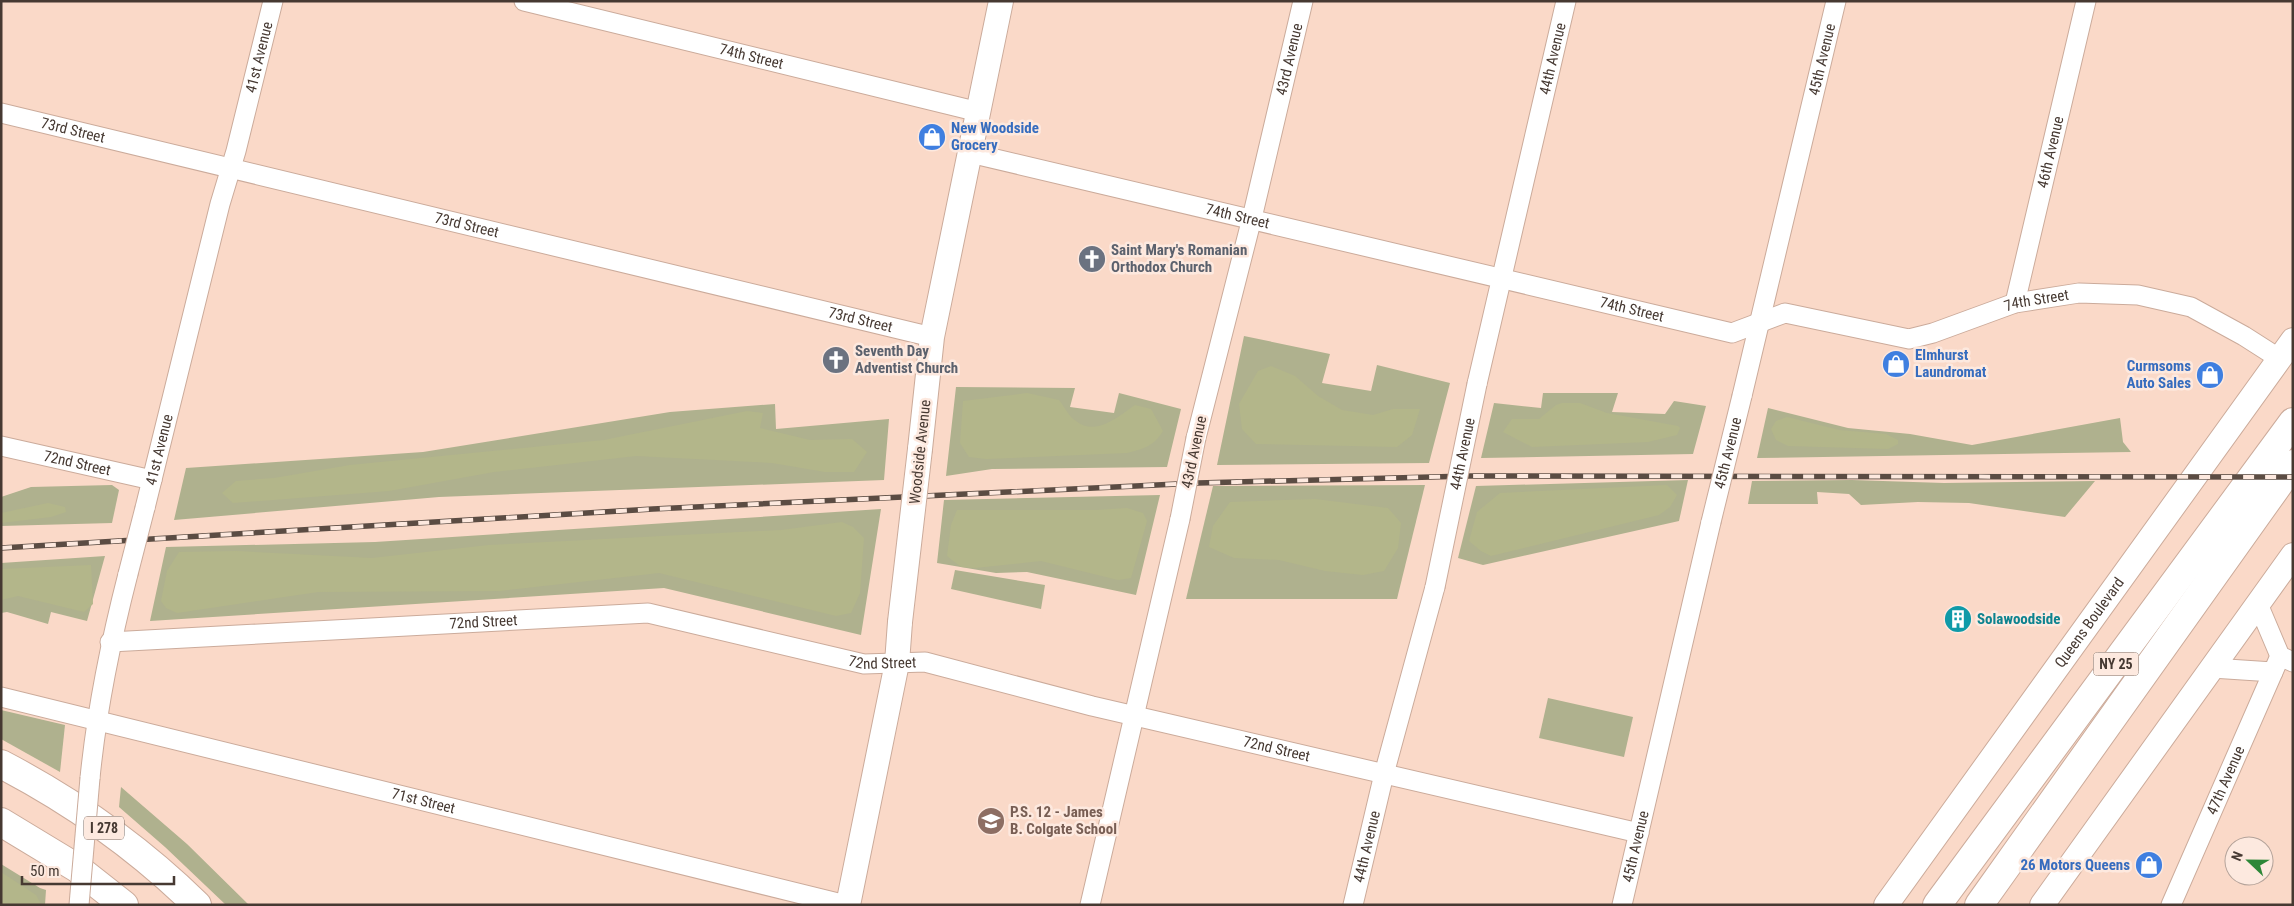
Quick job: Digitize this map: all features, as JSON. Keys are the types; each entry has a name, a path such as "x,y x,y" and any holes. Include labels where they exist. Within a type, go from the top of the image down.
{"main road":[{"name":"NY 25","path":"1937,905 2293,422"},
{"name":"NY 25","path":"1980,905 2293,464"},
{"name":"I 278","path":"1,764 38,783 113,834 147,860 197,905"},
{"path":"1,822 76,868 124,905"}],"street":[{"name":"41st Avenue","path":"79,905 95,720 110,642 272,1"},
{"name":"74th Street","path":"524,1 979,112"},
{"name":"Woodside Avenue","path":"847,905 897,663 932,337 1001,1"},
{"name":"43rd Avenue","path":"1090,905 1180,519 1196,438 1252,218 1303,1"},
{"name":"44th Avenue","path":"1353,905 1384,774 1435,587 1501,277 1566,1"},
{"name":"45th Avenue","path":"1622,905 1711,522 1836,1"},
{"name":"46th Avenue","path":"2015,303 2086,1"},
{"name":"73rd Street","path":"1,113 932,337"},
{"name":"74th Street","path":"970,153 1252,218 1732,333 1785,313 1909,339 1933,333 2015,303 2079,293 2138,295 2191,307 2236,331 2286,350"},
{"name":"Queens Boulevard","path":"1886,905 2286,350"},
{"name":"72nd Street","path":"1,446 152,480"},
{"path":"2042,905 2293,555"},
{"path":"2212,668 2282,663 2258,604"},
{"name":"72nd Street","path":"110,642 648,613 864,664 925,662 1135,715 1640,834"},
{"name":"47th Avenue","path":"2171,905 2282,663"},
{"name":"71st Street","path":"1,697 847,905"}],"green space":[{"path":"1244,336 1330,354 1322,383 1371,391 1377,365 1450,383 1429,463 1217,465"},
{"path":"1271,366 1295,376 1318,396 1342,410 1373,415 1393,409 1420,409 1412,435 1397,447 1256,444 1242,429 1239,404 1258,371"},
{"path":"956,387 1075,388 1070,407 1114,413 1119,393 1181,409 1167,467 992,469 946,476"},
{"path":"1027,393 1059,400 1073,419 1091,427 1099,426 1115,419 1135,405 1151,409 1163,431 1148,446 1127,453 986,459 969,457 960,443 963,401"},
{"path":"1543,393 1618,393 1612,412 1665,414 1674,401 1706,406 1693,454 1481,458 1494,403 1541,408"},
{"path":"1580,403 1607,413 1678,426 1680,428 1677,435 1648,442 1532,447 1503,432 1512,419 1539,419 1556,405"},
{"path":"775,404 776,429 889,419 884,480 439,497 174,520 186,468 423,452 670,412"},
{"path":"1768,408 1848,428 1910,434 1972,445 2120,418 2123,442 2131,452 1757,458"},
{"path":"747,411 763,413 760,428 810,440 852,439 867,452 854,472 825,472 772,463 636,456 494,472 389,491 233,503 222,493 236,481 274,478 350,465 604,440"},
{"path":"1787,417 1839,430 1886,434 1898,440 1898,444 1888,449 1788,446 1776,440 1771,429 1776,421"},
{"path":"1688,480 1679,521 1483,565 1458,558 1476,486"},
{"path":"1852,480 1944,483 2095,481 2065,517 1969,503 1918,502 1861,505 1849,494 1817,492 1818,504 1748,504 1752,481"},
{"path":"112,485 119,490 112,523 1,526 1,497 31,487"},
{"path":"1425,485 1397,599 1186,599 1213,486"},
{"path":"1667,485 1677,495 1670,507 1659,515 1491,556 1481,551 1469,541 1477,512 1500,493"},
{"path":"1160,495 1136,595 1027,572 996,573 937,563 944,500"},
{"path":"1315,499 1388,508 1401,523 1398,548 1384,571 1363,575 1325,571 1279,560 1234,558 1209,547 1213,526 1230,502"},
{"path":"48,503 65,507 66,512 51,517 1,523 1,513"},
{"path":"1127,508 1143,513 1147,521 1131,578 1118,580 1041,561 975,568 961,567 947,556 951,525 957,510 1096,510"},
{"path":"881,509 861,635 664,588 150,621 166,547 375,542"},
{"path":"842,522 853,527 864,538 860,593 851,613 836,616 659,573 500,591 318,592 177,613 166,608 161,601 167,571 179,552 237,551 372,558 489,545 781,530"},
{"path":"105,556 87,621 51,612 48,624 7,612 1,613 1,563"},
{"path":"91,565 93,604 84,612 18,596 1,600 1,569"},
{"path":"955,570 1045,585 1041,609 951,589"},
{"path":"1548,698 1633,717 1624,757 1539,738"},
{"path":"1,710 65,725 60,772 1,739"},
{"path":"121,787 187,844 249,905 226,905 165,847 119,807"},
{"path":"1,864 46,890 45,905 1,905"},
{"path":"1,872 36,895 40,902 39,905 1,905"}],"railway":[{"path":"1,548 653,509 1198,483 1469,476 2293,477"}],"place":[{"name":"New Woodside Grocery","path":"932,137"},
{"name":"Saint Mary's Romanian Orthodox Church","path":"1092,259"},
{"name":"Seventh Day Adventist Church","path":"836,360"},
{"name":"Elmhurst Laundromat","path":"1896,364"},
{"name":"Curmsoms Auto Sales","path":"2210,375"},
{"name":"Solawoodside","path":"1958,619"},
{"name":"P.S. 12 - James B. Colgate School","path":"991,821"},
{"name":"26 Motors Queens","path":"2149,865"}]}
